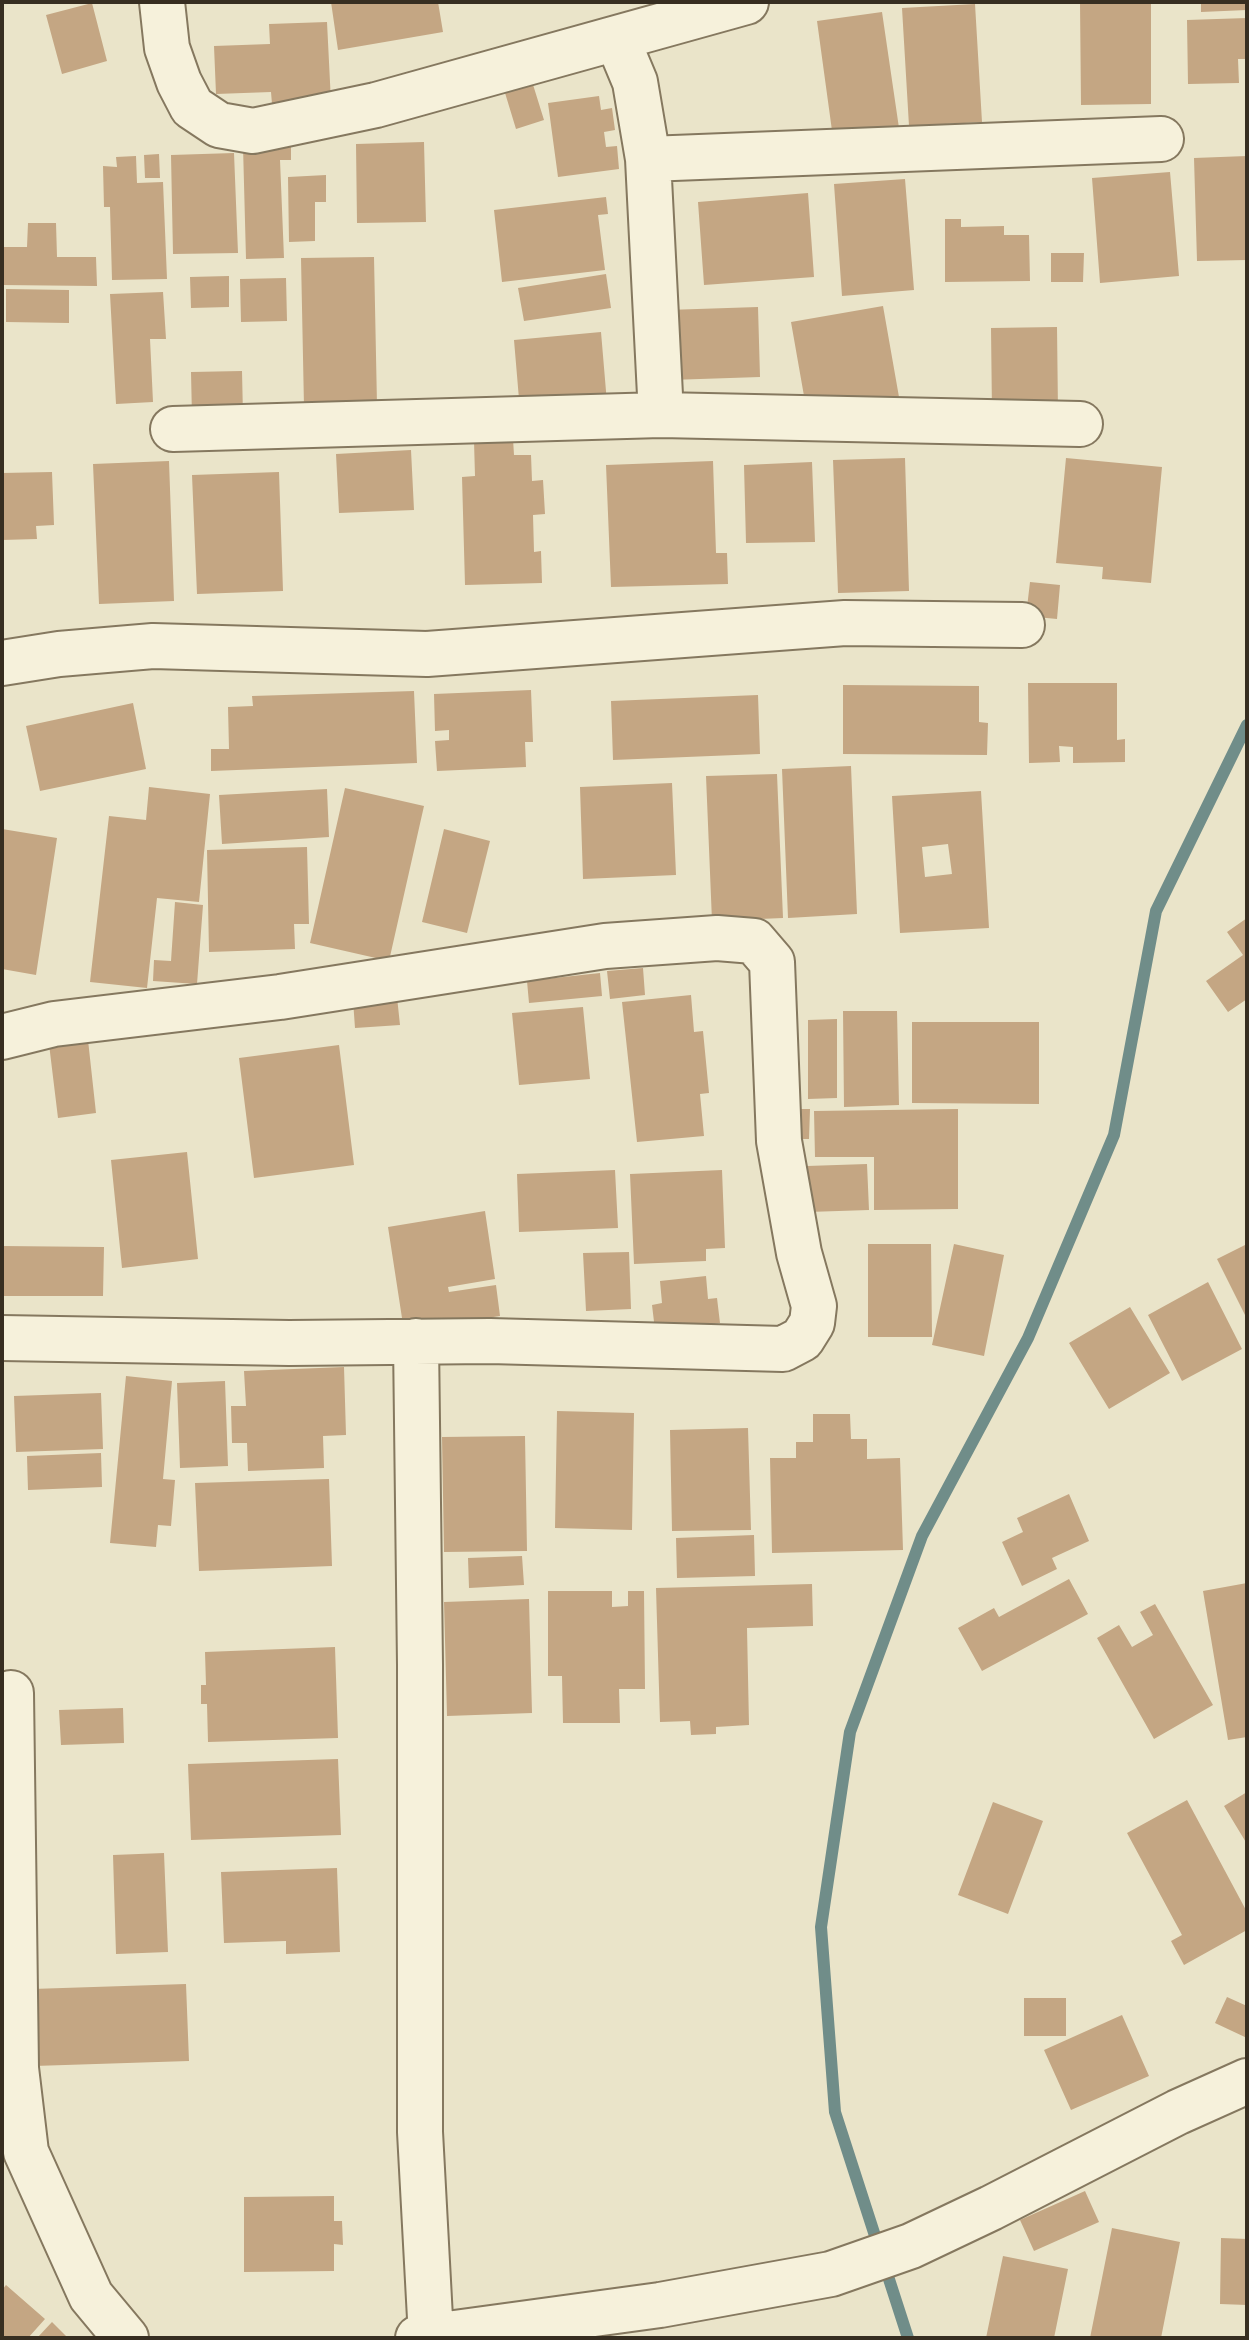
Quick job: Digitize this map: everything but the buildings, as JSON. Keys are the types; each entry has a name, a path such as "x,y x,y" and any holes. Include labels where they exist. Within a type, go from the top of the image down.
{"street":[{"path":"162,2 167,48 192,107 219,125 253,131 376,105 746,2"},
{"path":"617,39 635,82 648,159 661,415"},
{"path":"648,159 1161,139"},
{"path":"173,429 661,415 1080,424"},
{"path":"2,663 59,654 153,646 427,654 845,623 1022,625"},
{"path":"2,1037 54,1024 280,997 605,946 717,938 754,941 772,962 779,1141 799,1253 814,1306 812,1323 802,1339 783,1349 490,1341 260,1343 2,1338"},
{"path":"416,1341 420,2132 431,2337"},
{"path":"11,1693 16,2068 26,2152 91,2296 126,2338"},
{"path":"418,2338 662,2322 831,2274 911,2246 1178,2112 1247,2081"}],"waterway":[{"path":"908,2338 835,2112 821,1927 850,1732 922,1536 1028,1338 1114,1135 1156,911 1247,725"}]}
